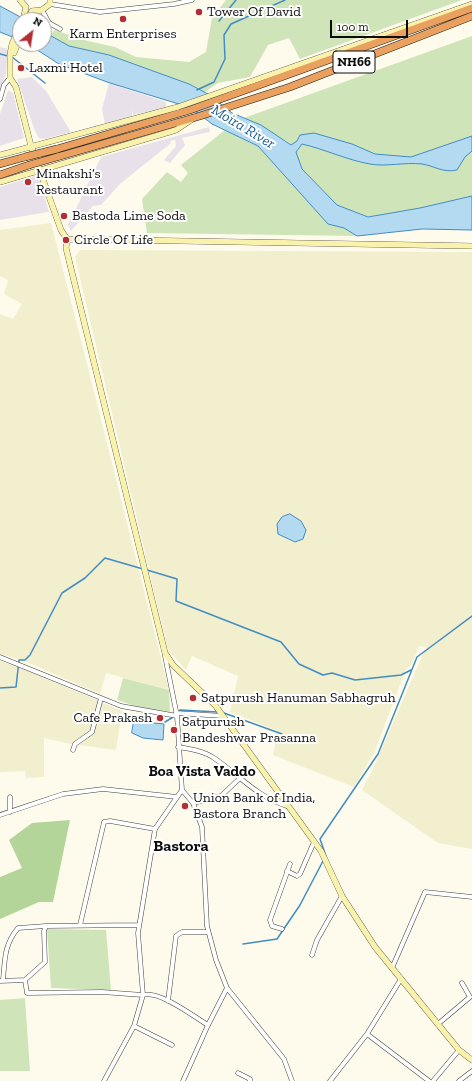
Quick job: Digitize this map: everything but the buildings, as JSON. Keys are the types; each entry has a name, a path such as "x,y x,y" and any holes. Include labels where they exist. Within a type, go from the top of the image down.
{"highway":[{"name":"NH66","path":"0,164 190,110 236,90 472,8"},
{"name":"NH66","path":"0,175 29,165 196,118 290,87 472,16"}],"street":[{"path":"22,2 34,10 42,10 50,2 100,12 174,4 192,0"},
{"path":"22,2 26,12"},
{"path":"0,156 31,146 236,90 472,4"},
{"path":"42,10 49,23 60,30"},
{"path":"12,52 10,62 10,78 16,87 31,146 61,230 67,239 66,248 165,653 176,715 182,790 194,803 202,827 208,932 216,960 227,988 284,1059 292,1081"},
{"path":"0,99 4,85 10,78"},
{"path":"0,182 176,130 196,118"},
{"path":"67,239 472,246"},
{"path":"165,653 173,665 221,714 287,806 321,850 342,896 375,947 459,1050 472,1060"},
{"path":"0,657 138,711 176,715 221,714"},
{"path":"73,750 75,744 92,732 102,698"},
{"path":"178,747 194,749 213,757 239,779 272,801 287,806"},
{"path":"194,803 222,796 239,779"},
{"path":"0,815 63,794 103,789 177,797"},
{"path":"104,1081 134,1026 143,995 138,933 155,829 166,816 182,790"},
{"path":"10,797 10,812"},
{"path":"80,925 104,822 110,821 155,829"},
{"path":"287,871 297,876 300,874 314,842"},
{"path":"282,929 272,926 270,920 290,864"},
{"path":"392,968 425,892 472,897"},
{"path":"312,955 317,940 342,896"},
{"path":"46,926 44,931 45,962 25,980 2,981 5,954 10,939 18,928 46,926 80,925 139,925"},
{"path":"168,1001 176,936 182,932 208,932"},
{"path":"330,1081 367,1034 401,979"},
{"path":"25,980 27,993 102,992 143,995 148,993 168,1001 208,1025"},
{"path":"438,1024 470,997 462,983"},
{"path":"183,1081 208,1025 227,988"},
{"path":"134,1026 172,1045"},
{"path":"367,1034 429,1081"},
{"path":"432,1081 459,1050"},
{"path":"459,1081 472,1071"},
{"path":"238,1072 250,1079 250,1081"}],"shaded area":[{"path":"0,47 8,49 6,74 0,90"},
{"path":"32,77 46,91 71,132 44,139 39,138 35,131 17,79"},
{"path":"109,83 166,102 166,108 133,115 133,108 132,116 105,124 102,109"},
{"path":"8,90 13,93 24,138 0,146 0,114"},
{"path":"209,127 210,132 182,138 185,145 170,163 164,160 176,146 175,140 170,141 171,143 121,183 101,205 93,206 71,231 68,225 101,157"},
{"path":"38,175 49,212 0,220 0,187"},
{"path":"51,223 169,690 106,673 100,694 27,662 0,654 0,314 13,319 22,304 4,294 8,280 0,276 0,230"},
{"path":"80,250 472,252 472,849 438,843 362,790 372,771 426,647 419,646 412,664 406,669 374,753 354,787 273,755 278,731 230,712 238,676 192,656 186,670 168,650 75,257"},
{"path":"0,661 20,667 122,711 116,750 71,744 44,738 44,777 26,778 25,771 0,772"}],"green space":[{"path":"226,0 462,0 300,59 289,38 268,45 250,77 218,83 205,92 189,84 109,55 69,46 52,37 54,30 88,41 115,47 136,57 189,62 206,52 212,18"},
{"path":"472,36 472,196 420,208 368,217 337,205 302,169 295,152 288,142 244,118"},
{"path":"225,130 258,146 328,223 344,228 357,236 147,233 142,199 167,172 181,182 188,173 181,165"},
{"path":"123,678 169,690 170,712 138,707 117,700"},
{"path":"70,820 53,902 39,902 0,919 0,877 22,868 9,840 32,823"},
{"path":"47,929 106,930 111,990 51,988"},
{"path":"25,998 30,1071 0,1071 0,1000"}],"water":[{"path":"0,6 12,12 12,37 0,32"},
{"name":"Moira River","path":"52,36 69,46 109,55 189,84 210,95 232,113 261,125 291,145 297,141 300,135 314,133 352,144 375,154 411,157 472,136 472,151 465,157 457,170 452,171 422,164 370,164 302,144 296,152 302,169 337,205 368,217 420,208 472,196 472,230 422,229 357,236 344,228 328,224 258,146 212,124 198,113 182,105 107,82 59,64 40,52 52,52"},
{"path":"290,514 301,521 306,530 303,539 295,542 278,534 277,524 282,517"},
{"path":"134,721 164,724 163,740 143,738 132,733"}],"waterway":[{"path":"219,21 236,0"},
{"path":"197,90 214,82 225,59 224,35 231,24 285,0"},
{"path":"0,54 8,56"},
{"path":"12,57 45,83"},
{"path":"0,688 16,687 19,660 25,660 30,655 62,593 85,578 105,558 143,569"},
{"path":"147,570 177,579 176,601 281,642 299,664 323,675 332,673 355,680 401,675 411,670"},
{"path":"326,856 320,839 378,754 417,657 472,616"},
{"path":"179,712 180,710 218,712"},
{"path":"224,713 282,734"},
{"path":"165,722 175,716"},
{"path":"243,944 277,939 300,905 323,861"}],"place":[{"name":"Tower Of David","path":"199,12"},
{"name":"Karm Enterprises","path":"123,19"},
{"name":"Laxmi Hotel","path":"21,68"},
{"name":"Minakshi’s Restaurant","path":"28,182"},
{"name":"Bastoda Lime Soda","path":"64,216"},
{"name":"Circle Of Life","path":"66,240"},
{"name":"Satpurush Hanuman Sabhagruh","path":"193,698"},
{"name":"Cafe Prakash","path":"160,718"},
{"name":"Satpurush Bandeshwar Prasanna","path":"174,730"},
{"name":"Union Bank of India, Bastora Branch","path":"185,806"}],"district":[{"name":"Boa Vista Vaddo","path":"202,772"},
{"name":"Bastora","path":"181,846"}]}
